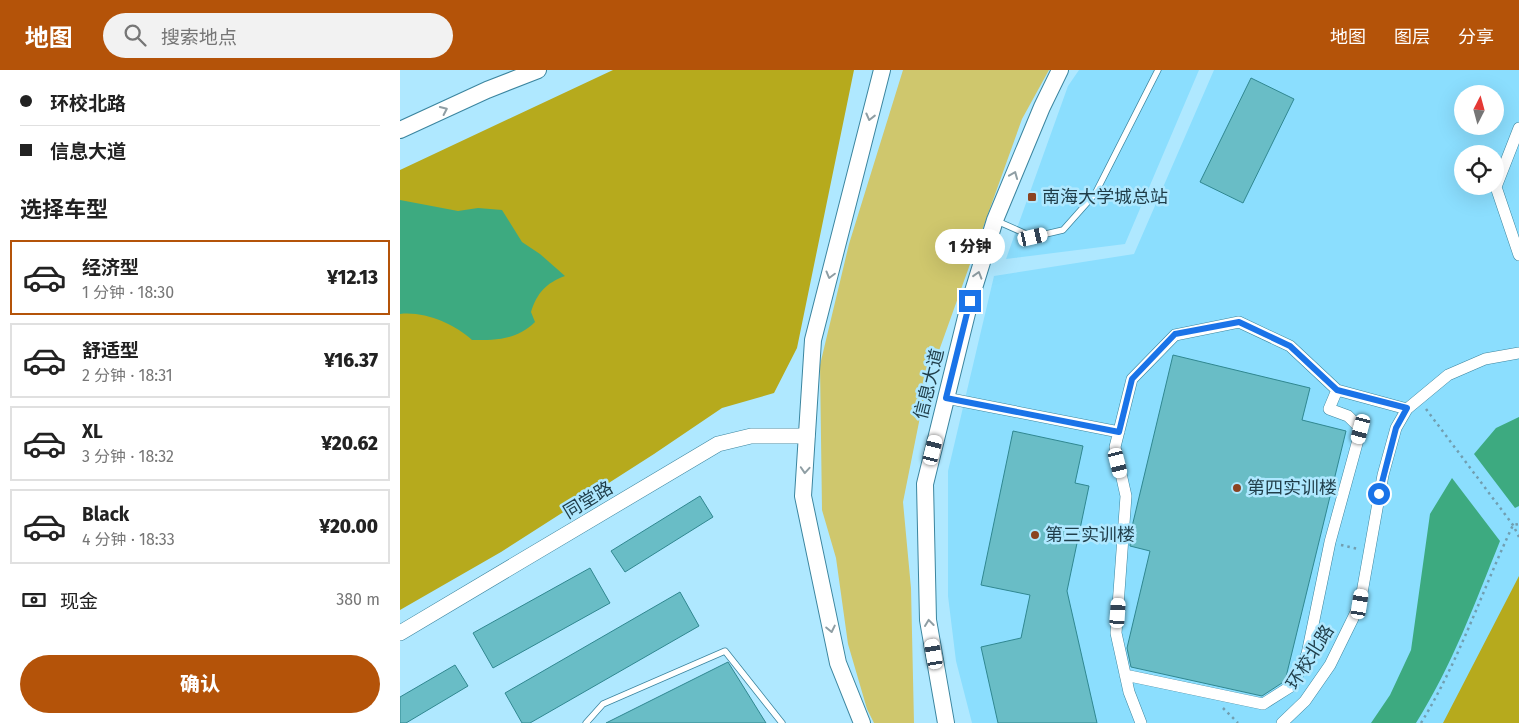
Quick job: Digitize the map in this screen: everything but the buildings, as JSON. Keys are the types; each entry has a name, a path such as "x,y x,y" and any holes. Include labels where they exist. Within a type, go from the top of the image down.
{"main road":[{"path":"400,130 487,90 538,70"},
{"path":"862,723 838,663 804,496 813,340 882,70"},
{"name":"信息大道","path":"946,723 928,620 925,484 970,301 995,220 1042,107 1060,70"}],"street":[{"path":"1519,128 1496,187 1519,256"},
{"path":"1141,723 1125,675 1116,633 1126,496 1115,447 1132,379 1175,334 1239,322 1290,346 1337,390 1407,408"},
{"name":"环校北路","path":"1282,723 1305,701 1334,656 1360,604 1383,475 1396,428 1407,408 1448,375 1485,359 1519,353"},
{"path":"1125,675 1263,704 1292,685 1307,654 1330,542 1361,429 1348,416 1329,409 1337,390"},
{"path":"946,398 1119,432"},
{"name":"同堂路","path":"400,633 718,444 751,436 807,436"}],"lane":[{"path":"995,220 1033,237 1063,230 1095,194 1158,70"},
{"path":"586,723 603,704 725,651 782,723"}],"path":[{"path":"1419,400 1513,525 1519,537"},
{"path":"1513,525 1519,524"},
{"path":"1421,723 1443,687 1484,586 1513,525"},
{"path":"1330,542 1368,552"}],"shaded area":[{"path":"613,70 854,70 797,348 774,393 722,408 501,552 400,610 400,170"},
{"path":"903,70 1049,70 1022,119 926,387 903,502 911,588 914,723 874,723 867,709 848,644 836,558 822,510 820,365 849,244"},
{"name":"南海大学城总站","path":"1079,70 1199,70 1125,244 1006,259 1068,86"},
{"path":"1214,70 1519,70 1519,723 972,723 956,661 948,596 948,471 994,276 1134,254"},
{"path":"400,200 458,211 478,208 502,210 522,242 540,254 565,276 547,285 539,294 531,312 535,322 521,332 506,338 472,340 457,329 439,320 419,315 400,314"},
{"path":"1519,417 1519,506 1515,508 1474,454 1496,428"},
{"path":"1452,478 1500,541 1452,657 1416,723 1371,723 1390,695 1411,650 1430,514"},
{"path":"1519,576 1519,723 1443,723"}],"place":[{"name":"南海大学城总站","path":"1032,197"},
{"name":"第四实训楼","path":"1237,488"},
{"name":"第三实训楼","path":"1035,535"}],"route":[{"path":"970,301 946,398 1119,432 1132,379 1175,334 1239,322 1290,346 1337,390 1407,408 1396,428 1379,494"}]}
